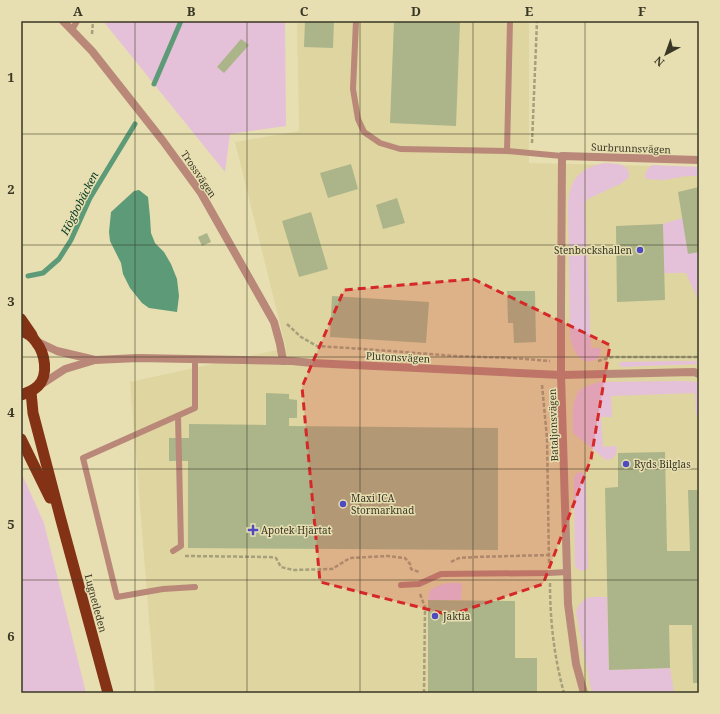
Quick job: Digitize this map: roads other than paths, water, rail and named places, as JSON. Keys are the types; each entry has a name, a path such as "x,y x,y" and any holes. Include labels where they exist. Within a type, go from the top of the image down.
{"highway":[{"path":"21,319 35,339 42,352 45,362 43,378 30,391"},
{"path":"21,331 35,339"},
{"name":"Lugnetleden","path":"30,391 33,412 108,693"},
{"name":"Lugnetleden","path":"21,439 61,520"}],"street":[{"name":"Trossvägen","path":"63,21 92,51 164,141 201,192 274,322 283,361"},
{"name":"Surbrunnsvägen","path":"562,156 699,160"},
{"name":"Bataljonsvägen","path":"562,156 561,375 568,604 576,664 584,693"},
{"name":"Plutonsvägen","path":"35,339 56,350 95,360"},
{"name":"Plutonsvägen","path":"30,391 65,369 95,360 138,358 283,361 561,375 694,372 699,374"}],"lane":[{"path":"72,30 77,21"},
{"path":"356,21 353,89 358,119 364,132 380,143 400,149 507,151 562,156"},
{"path":"507,151 510,21"},
{"path":"195,359 195,408 83,458 117,597 163,589 195,587"},
{"path":"173,551 181,546 178,416"},
{"path":"401,585 419,584 441,574 567,572"}],"waterway":[{"name":"Högbobäcken","path":"154,84 181,21"},
{"name":"Högbobäcken","path":"28,276 43,273 59,259 71,240 90,198 135,124"}],"place":[{"name":"Stenbockshallen","path":"640,250"},
{"name":"Ryds Bilglas","path":"626,464"},
{"name":"Maxi ICA Stormarknad","path":"343,504"},
{"name":"Apotek Hjärtat","path":"253,530"},
{"name":"Jaktia","path":"435,616"}]}
